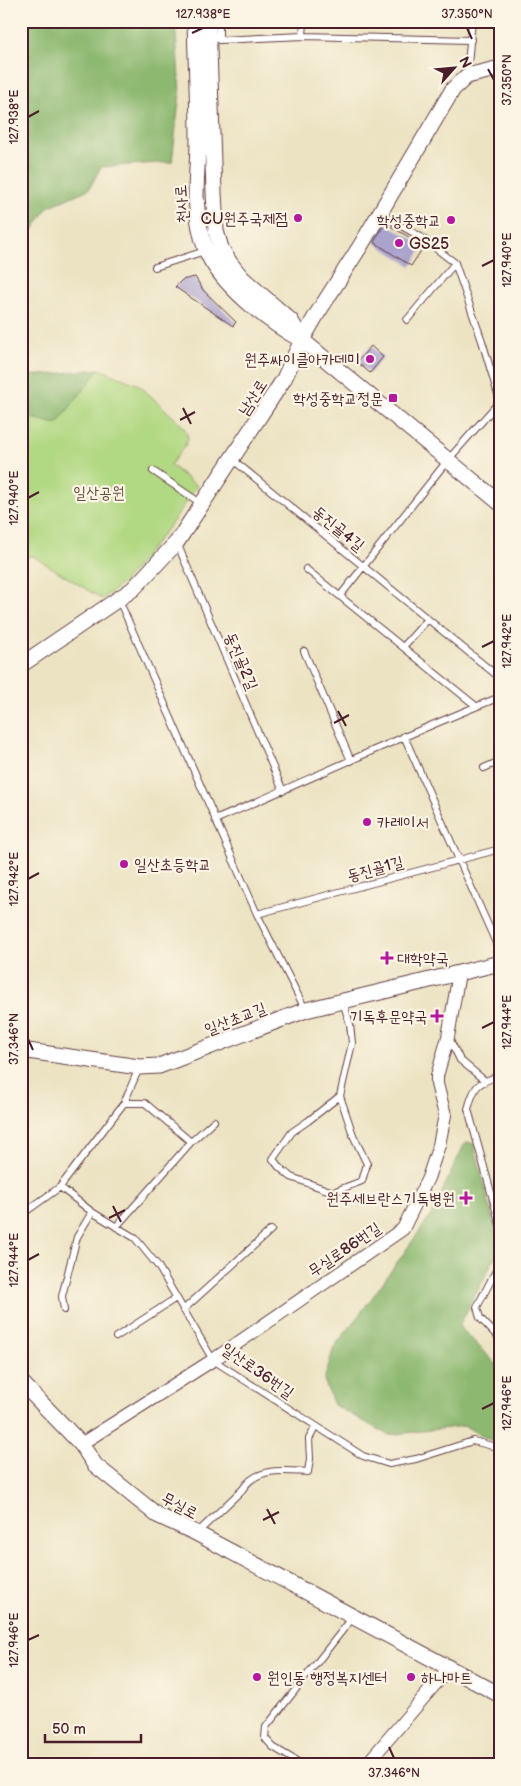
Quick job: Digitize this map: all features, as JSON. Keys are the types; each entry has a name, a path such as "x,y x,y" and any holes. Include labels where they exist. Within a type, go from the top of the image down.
{"street":[{"name":"천사로","path":"195,21 198,141 196,198 201,232 214,249 230,263 242,278 291,320 302,340 500,503"},
{"name":"천사로","path":"208,21 216,231 214,249"},
{"path":"467,76 500,68"},
{"name":"남산로","path":"21,665 133,589 177,542 284,380 302,340 454,90 467,76"},
{"name":"일산초교길","path":"21,1050 139,1067 159,1066 306,1010 500,963"},
{"name":"무실로86번길","path":"81,1444 213,1360 404,1229 428,1178 439,1145 445,1115 437,1084 437,1076 448,1037 459,973"},
{"name":"무실로","path":"21,1382 81,1444 95,1465 157,1515 196,1533 500,1695"},
{"path":"366,1765 449,1668"}],"lane":[{"path":"219,21 219,40 303,36 471,40"},
{"path":"303,36 304,21"},
{"path":"467,76 472,21"},
{"path":"340,596 447,461 500,401 455,263 421,237 380,214"},
{"path":"155,267 214,249"},
{"path":"406,320 455,263"},
{"name":"동진골4길","path":"232,460 500,678"},
{"path":"153,471 202,504"},
{"name":"동진골2길","path":"177,542 282,791"},
{"path":"306,569 476,706"},
{"path":"119,599 215,820 258,914 306,1010"},
{"path":"403,647 428,619"},
{"path":"304,651 351,761"},
{"path":"215,820 404,736 500,697"},
{"path":"404,736 500,952"},
{"path":"484,768 500,761"},
{"name":"동진골1길","path":"258,914 500,849"},
{"path":"340,1096 292,1132 273,1159 279,1168 291,1177 333,1192 362,1182 367,1164 353,1135 340,1096 352,1042 350,1024 343,1002"},
{"path":"448,1037 460,1060 484,1080"},
{"path":"21,1214 60,1187 124,1103 139,1067"},
{"path":"500,1076 484,1080 473,1091 468,1109 500,1225"},
{"path":"124,1103 145,1103 192,1142"},
{"path":"116,1227 192,1142 214,1121"},
{"name":"일산로36번길","path":"60,1187 92,1212 135,1238 158,1266 213,1360 363,1456 389,1464 416,1460 473,1441 500,1448"},
{"path":"64,1310 62,1296 77,1237 92,1212"},
{"path":"183,1310 271,1230"},
{"path":"500,1263 477,1307 480,1318 500,1339"},
{"path":"116,1337 176,1298"},
{"path":"196,1533 242,1490 247,1482 270,1470 308,1472 310,1459 309,1438 316,1426"},
{"path":"303,1765 273,1748 265,1738 266,1727 353,1617"}],"green space":[{"path":"21,21 175,21 180,92 172,162 101,167 89,189 48,207 33,230 21,238"},
{"name":"일산공원","path":"99,369 139,385 184,427 188,438 185,446 170,465 197,486 175,519 124,582 102,599 33,556 21,558 21,418 29,417 57,424"},
{"path":"99,369 57,424 29,417 21,418 21,376"},
{"name":"원주세브란스기독병원","path":"468,1142 474,1144 500,1248 459,1326 500,1368 500,1446 465,1426 388,1435 334,1405 324,1380 334,1347 369,1302 431,1215 464,1145"}],"building":[{"name":"GS25","path":"385,223 424,246 411,266 374,242"},
{"path":"195,277 203,290 236,322 233,326 175,287 182,280"},
{"name":"원주싸이클아카데미","path":"371,346 383,357 370,373 357,362"}],"place":[{"name":"CU원주국제점","path":"298,218"},
{"name":"학성중학교","path":"451,220"},
{"name":"GS25","path":"399,243"},
{"name":"원주싸이클아카데미","path":"370,359"},
{"name":"학성중학교정문","path":"393,398"},
{"name":"카레이서","path":"367,822"},
{"name":"일산초등학교","path":"124,864"},
{"name":"대학약국","path":"387,958"},
{"name":"기독후문약국","path":"437,1016"},
{"name":"원주세브란스기독병원","path":"466,1198"},
{"name":"원인동 행정복지센터","path":"257,1677"},
{"name":"하나마트","path":"411,1677"}]}
